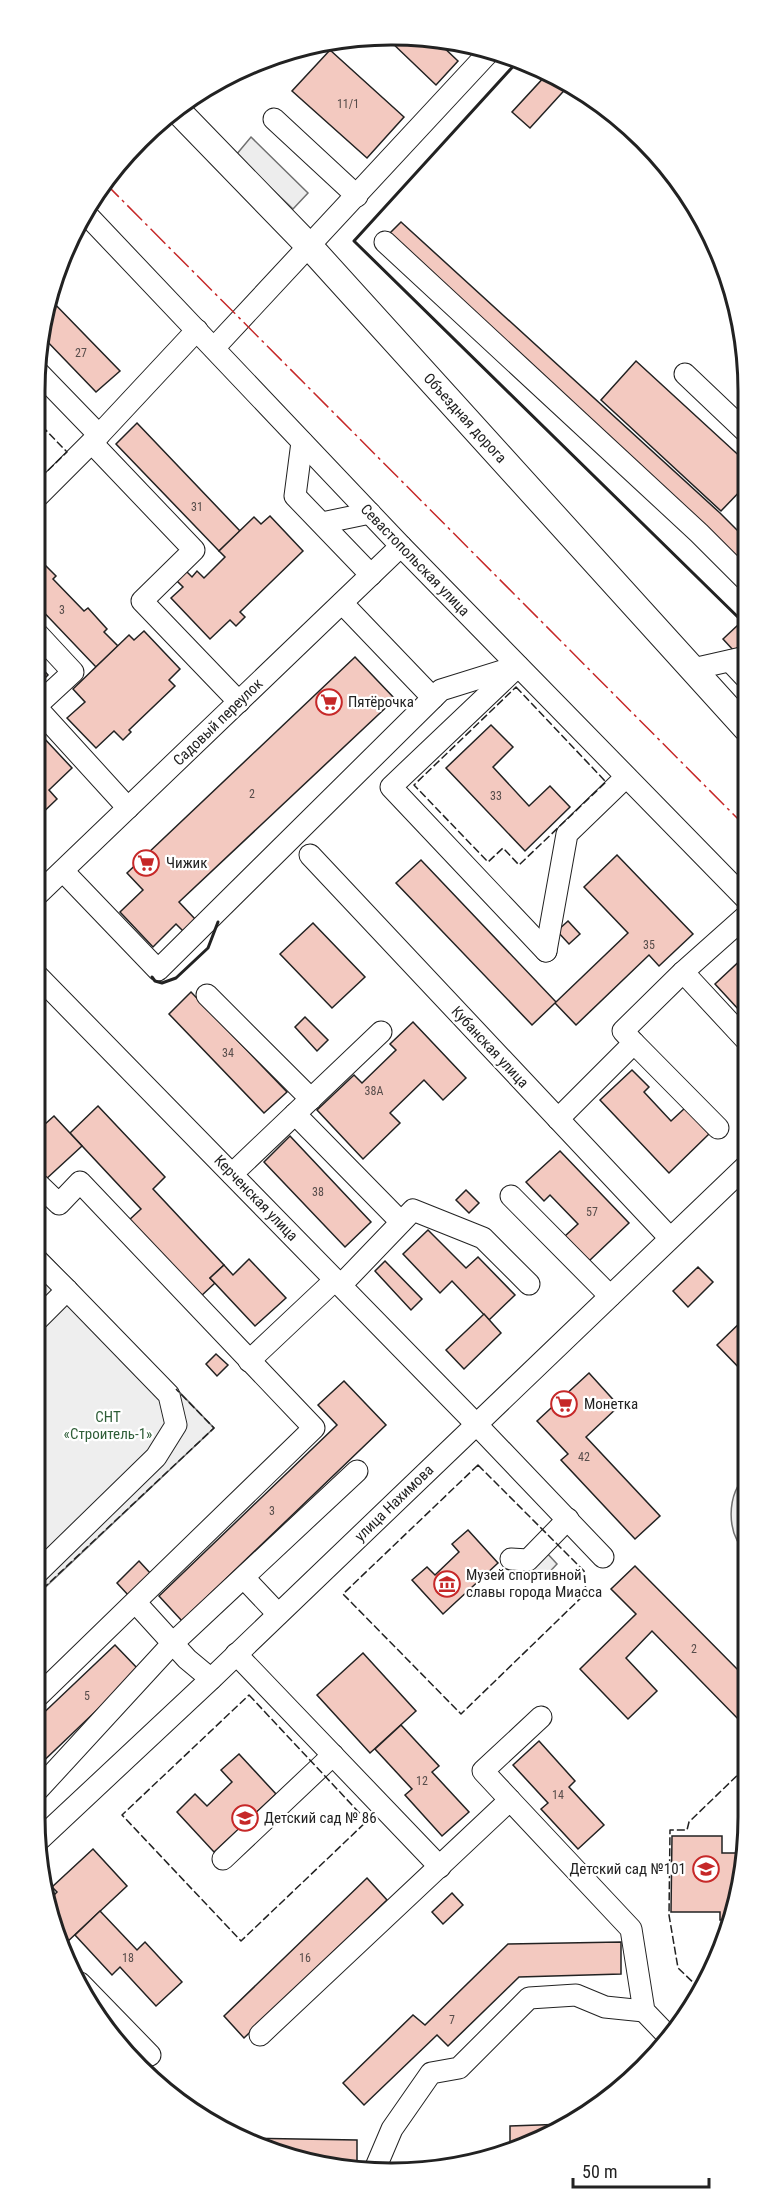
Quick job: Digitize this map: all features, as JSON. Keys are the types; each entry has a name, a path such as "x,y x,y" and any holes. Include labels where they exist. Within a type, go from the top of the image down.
{"main road":[{"name":"Объездная дорога","path":"183,116 310,247 738,720"}],"street":[{"path":"214,348 357,196 480,57"},
{"path":"274,119 357,196"},
{"name":"Севастопольская улица","path":"90,219 401,546 738,891"},
{"path":"385,242 699,533 738,572"},
{"path":"45,489 197,330"},
{"path":"685,374 738,424"},
{"path":"45,381 194,550 142,601 240,702"},
{"path":"302,441 295,496 371,575"},
{"path":"322,523 370,513"},
{"name":"Садовый переулок","path":"45,888 401,546"},
{"path":"342,603 433,698"},
{"path":"45,642 73,672 45,699"},
{"path":"693,669 738,659"},
{"path":"63,871 158,970 441,690 518,666"},
{"path":"518,666 391,787 546,951 567,834 626,777"},
{"path":"45,719 128,808"},
{"name":"Кубанская улица","path":"310,855 670,1238"},
{"path":"718,1128 623,1031 683,972 738,923"},
{"path":"683,972 738,1031"},
{"name":"Керченская улица","path":"45,983 603,1557"},
{"path":"207,995 311,1099"},
{"path":"232,1174 381,1032"},
{"path":"558,1119 634,1043"},
{"path":"295,1114 401,1222"},
{"name":"улица Нахимова","path":"46,1834 211,1679 738,1174"},
{"path":"45,1191 59,1204 80,1182 314,1428 45,1690"},
{"path":"511,1196 610,1296"},
{"path":"249,1361 338,1282 413,1210 483,1238 529,1284"},
{"path":"45,1268 169,1395 176,1425 156,1457 45,1565"},
{"path":"45,1312 67,1290"},
{"path":"45,1782 172,1643 357,1471"},
{"path":"511,1559 528,1560 568,1519"},
{"path":"244,1578 278,1614"},
{"path":"136,1603 172,1643 211,1679"},
{"path":"236,1654 440,1867"},
{"path":"541,1717 483,1771 631,1929 644,2011 663,2031"},
{"path":"223,1859 333,1755"},
{"path":"260,2036 510,1800"},
{"path":"378,2162 392,2129 431,2073 459,2068 529,1998 576,1995 605,2007 644,2011"},
{"path":"108,2016 150,2055"}],"green space":[{"name":"СНТ «Строитель-1»","path":"45,1252 214,1428 45,1588"},
{"path":"738,1487 738,1542 731,1514"}],"shaded area":[{"path":"251,137 308,193 293,209 236,155"},
{"path":"546,1552 557,1564 542,1580 530,1569"}],"building":[{"path":"394,45 446,50 458,61 436,85"},
{"path":"331,51 404,117 367,158 292,91"},
{"path":"542,80 564,91 530,128 512,112"},
{"path":"401,222 720,513 738,531 738,558 390,233"},
{"path":"56,305 120,371 96,392 49,343"},
{"path":"636,361 738,455 738,493 721,511 601,400"},
{"path":"137,423 240,531 219,551 116,444"},
{"path":"270,516 303,551 240,612 245,617 236,626 230,620 210,639 171,598 183,587 175,579 185,570 192,577 197,571 204,578 225,557 219,551 254,517 261,524"},
{"path":"45,565 56,576 53,579 84,611 88,608 107,629 104,632 118,646 96,667 45,614"},
{"path":"738,625 738,647 734,651 723,639"},
{"path":"144,631 180,669 169,680 175,686 129,730 131,732 123,740 114,731 96,748 67,718 85,702 73,689 129,635 134,640"},
{"path":"355,657 395,699 179,902 195,919 183,931 176,924 153,947 120,912 143,890 127,873"},
{"path":"491,725 513,747 493,767 529,806 550,786 570,807 525,851 446,768"},
{"path":"45,739 72,768 49,790 57,799 45,810"},
{"path":"617,855 693,934 659,966 649,955 576,1025 555,1003 532,1025 396,883 421,860 556,1002 628,933 584,887"},
{"path":"568,921 580,934 569,944 557,931"},
{"path":"313,923 365,977 332,1008 280,954"},
{"path":"738,962 738,1009 715,984"},
{"path":"191,992 287,1092 264,1113 169,1014"},
{"path":"305,1017 328,1040 317,1051 295,1027"},
{"path":"413,1022 466,1078 443,1100 424,1080 390,1113 400,1123 363,1159 317,1110 354,1075 362,1083 396,1050 390,1044"},
{"path":"632,1070 649,1087 644,1092 671,1121 685,1108 709,1134 669,1173 600,1100"},
{"path":"98,1106 165,1177 153,1189 224,1265 210,1278 215,1283 200,1297 128,1221 141,1209 70,1133"},
{"path":"54,1116 82,1146 45,1180 45,1124"},
{"path":"290,1136 371,1222 345,1247 264,1162"},
{"path":"560,1151 629,1223 589,1261 565,1236 578,1224 550,1195 544,1201 526,1182"},
{"path":"466,1190 479,1203 469,1213 456,1200"},
{"path":"428,1230 466,1268 478,1257 515,1295 489,1320 452,1281 440,1293 403,1254"},
{"path":"249,1259 286,1298 255,1326 210,1278 224,1265 233,1275"},
{"path":"385,1261 422,1299 411,1310 375,1271"},
{"path":"698,1267 713,1282 688,1307 673,1291"},
{"path":"484,1314 501,1333 464,1369 446,1350"},
{"path":"738,1325 738,1367 717,1345"},
{"path":"216,1354 228,1365 217,1376 206,1364"},
{"path":"589,1373 619,1406 586,1437 660,1516 635,1539 561,1460 568,1454 537,1421"},
{"path":"344,1381 386,1425 182,1621 159,1596 337,1425 318,1405"},
{"path":"468,1530 498,1563 443,1614 412,1580 427,1567 435,1575 459,1552 452,1544"},
{"path":"139,1561 151,1574 129,1596 117,1583"},
{"path":"635,1566 738,1670 738,1719 652,1631 626,1658 657,1691 628,1719 580,1669 636,1614 611,1589"},
{"path":"115,1645 139,1670 45,1760 45,1712"},
{"path":"363,1653 416,1711 370,1753 317,1695"},
{"path":"401,1725 439,1766 432,1772 469,1812 442,1836 405,1795 412,1789 375,1749"},
{"path":"539,1741 575,1781 569,1787 604,1825 578,1849 541,1809 548,1803 513,1765"},
{"path":"239,1754 276,1794 214,1852 177,1812 195,1794 207,1806 232,1782 221,1770"},
{"path":"672,1836 722,1836 722,1853 736,1853 722,1920 720,1920 720,1912 671,1912"},
{"path":"93,1849 127,1886 68,1941 54,1895 57,1892 53,1886"},
{"path":"367,1878 387,1900 244,2038 224,2016"},
{"path":"452,1893 463,1905 443,1924 432,1912"},
{"path":"100,1911 137,1950 145,1942 182,1982 156,2006 120,1967 112,1975 75,1935"},
{"path":"621,1942 621,1974 519,1977 448,2046 437,2035 364,2105 343,2083 413,2015 425,2025 508,1944"},
{"path":"550,2125 510,2142 510,2126"},
{"path":"262,2138 357,2140 357,2161 302,2151"}],"fence":[{"path":"45,429 67,452 45,473"},
{"path":"516,687 606,782 519,865 503,848 488,862 414,785 516,687"},
{"path":"45,1587 214,1428 176,1389"},
{"path":"478,1465 584,1571 586,1593 461,1714 343,1594 478,1465"},
{"path":"249,1695 367,1821 241,1941 122,1815 249,1695"},
{"path":"695,1984 678,1968 669,1915 670,1830 687,1830 689,1822 738,1775"}],"wall":[{"path":"513,67 354,241 738,617"},
{"path":"152,977 155,981 162,983 176,978 208,948 218,922"}],"power":[{"path":"111,189 738,819"}],"place":[{"name":"Пятёрочка","path":"329,702"},
{"name":"Чижик","path":"146,863"},
{"name":"Монетка","path":"564,1404"},
{"name":"Музей спортивной славы города Миасса","path":"447,1584"},
{"name":"Детский сад № 86","path":"245,1818"},
{"name":"Детский сад №101","path":"706,1869"}]}
